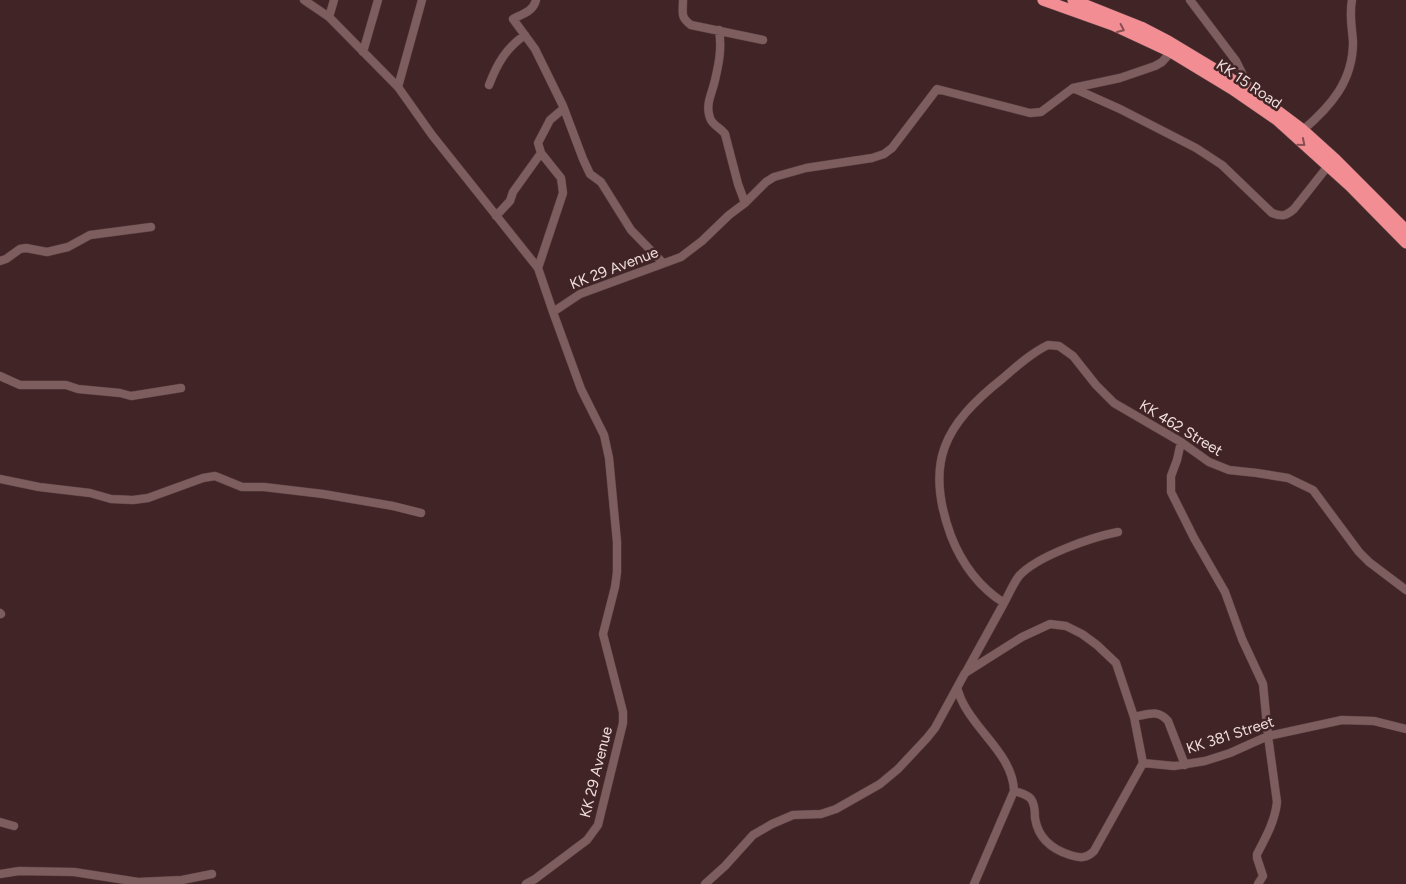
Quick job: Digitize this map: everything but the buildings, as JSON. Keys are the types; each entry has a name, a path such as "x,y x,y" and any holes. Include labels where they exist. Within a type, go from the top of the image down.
{"highway":[{"name":"KK 15 Road","path":"1043,0 1113,26 1170,52 1232,88 1331,162 1406,230"},
{"name":"KK 15 Road","path":"1074,0 1141,27 1251,91 1303,130 1406,243"}],"street":[{"path":"304,0 330,17 398,87 432,135 538,268 553,312"},
{"path":"330,17 334,0"},
{"path":"363,52 378,0"},
{"path":"398,87 422,0"},
{"path":"536,0 528,12 513,19 535,49 563,108 590,174 600,182 631,230 663,263"},
{"path":"683,0 684,20 691,25 763,40"},
{"path":"1190,0 1236,61 1251,91"},
{"path":"1303,130 1326,110 1349,73 1352,50 1349,13 1352,0"},
{"path":"720,30 720,62 708,102 709,117 710,121 726,134 738,184 745,203"},
{"path":"489,85 494,70 505,52 525,35"},
{"name":"KK 29 Avenue","path":"526,884 581,845 598,825 624,712 603,634 617,572 617,542 609,458 604,435 581,389 553,312 580,294 681,257 745,203 766,182 780,175 806,168 872,158 884,154 892,148 937,89 1036,113 1041,112 1073,88 1120,78 1155,66 1162,62 1170,52"},
{"path":"1073,88 1120,109 1196,148 1222,165 1272,213 1281,216 1287,215 1294,210 1331,162"},
{"path":"538,268 563,193 561,178 541,153 538,143 550,120 563,108"},
{"path":"496,216 510,201 513,192 541,153"},
{"path":"0,261 20,249 26,248 47,252 68,247 90,235 151,227"},
{"name":"KK 462 Street","path":"1004,603 990,594 978,582 967,568 956,547 941,506 939,476 942,460 951,431 967,410 994,385 1042,348 1053,344 1073,356 1114,403 1181,442 1208,462 1220,468 1288,478 1306,485 1313,490 1364,557 1406,590"},
{"path":"0,376 20,384 66,385 78,389 120,393 131,396 181,388"},
{"path":"1181,442 1171,476 1171,492 1194,538 1225,592 1242,639 1264,684 1276,813 1257,854 1263,876 1258,884"},
{"path":"0,480 90,493 111,499 133,500 148,498 203,478 215,476 242,487 264,487 323,494 393,506 421,513"},
{"path":"705,884 725,866 753,835 793,815 821,814 836,809 880,784 898,769 927,738 1019,576 1033,565 1073,546 1118,532"},
{"path":"965,673 1036,629 1050,624 1066,626 1082,634 1110,656 1119,670 1134,716 1143,764 1094,851 1089,856 1080,858 1059,852 1049,845 1038,832 1032,801 1027,796 1014,791"},
{"path":"957,688 962,702 1006,765 1014,783 1014,791 974,884"},
{"path":"1134,716 1157,713 1164,716 1168,721 1185,765"},
{"name":"KK 381 Street","path":"1143,764 1161,766 1185,765 1205,761 1230,753 1268,736 1342,720 1368,720 1406,729"},
{"path":"0,822 14,826"},
{"path":"0,874 74,872 138,882 182,880 212,874"}]}
